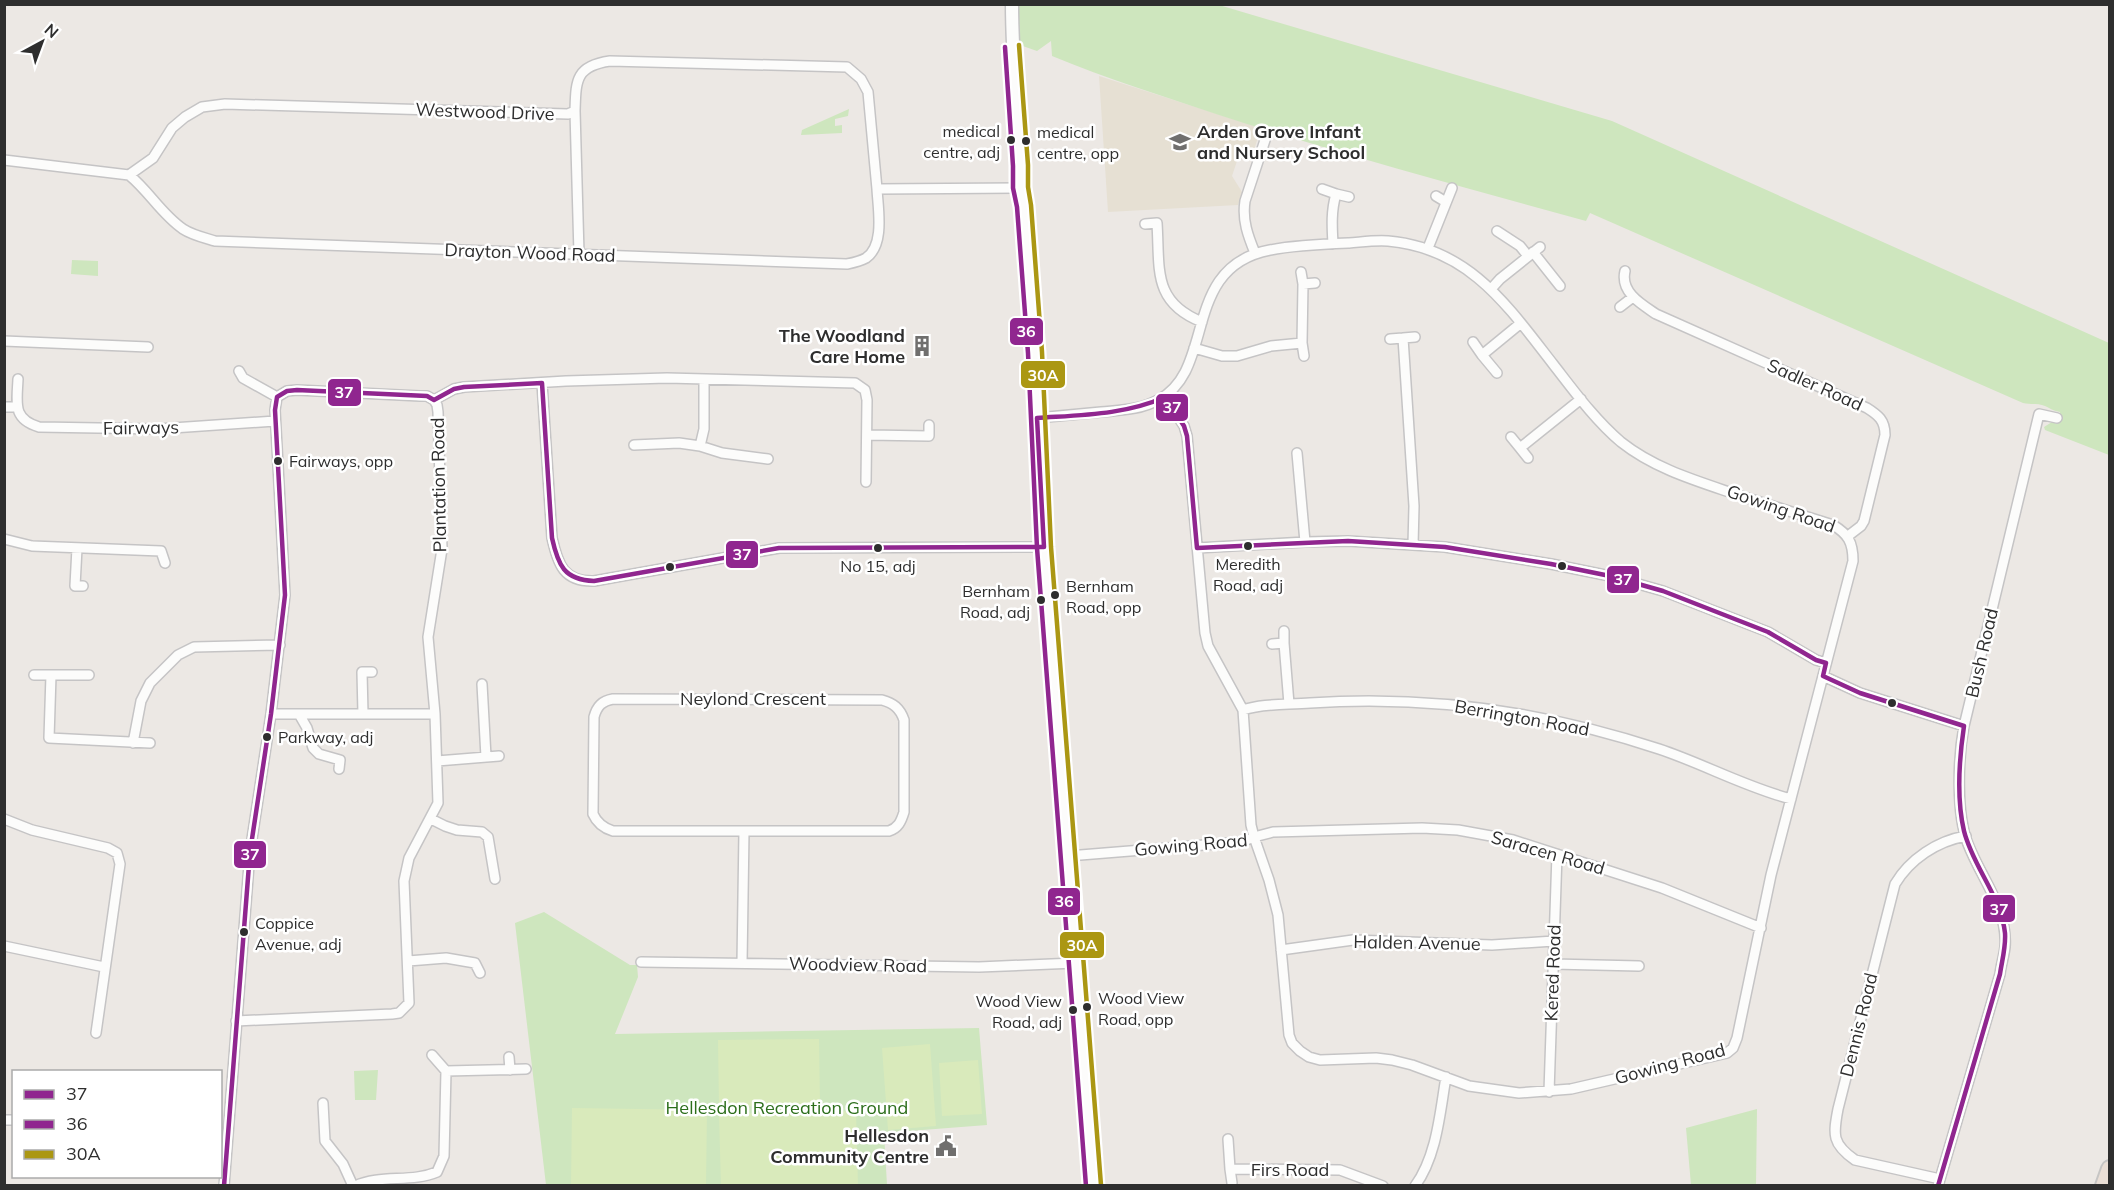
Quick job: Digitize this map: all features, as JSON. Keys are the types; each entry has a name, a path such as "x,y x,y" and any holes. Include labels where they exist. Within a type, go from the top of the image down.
{"highway":[{"path":"2104,1185 2109,1169"}],"street":[{"path":"1012,4 1012,46 1021,166 1020,188 1024,206 1035,343 1036,418 1044,547 1094,1185"},
{"name":"Westwood Drive","path":"129,175 153,158 172,128 202,107 225,104 568,114 575,111 576,83 584,71 593,63 610,61 846,67 861,79 868,92 877,189"},
{"path":"575,111 579,255"},
{"path":"1256,253 1249,240 1243,212 1267,134"},
{"path":"1263,147 1274,150"},
{"path":"4,160 129,175"},
{"name":"Drayton Wood Road","path":"129,175 143,187 152,201 166,215 185,230 214,241 847,264 866,258 877,242 879,224 877,189"},
{"path":"877,189 1020,188"},
{"path":"1428,248 1452,188"},
{"path":"1322,189 1349,198"},
{"path":"1333,244 1333,205 1336,194"},
{"path":"1436,196 1446,201"},
{"path":"1156,212 1160,281 1165,294 1177,309 1202,322"},
{"path":"1145,224 1156,223"},
{"path":"1497,231 1520,246 1533,251 1560,286"},
{"name":"Gowing Road","path":"1068,856 1241,842 1254,837 1278,915 1287,1023 1292,1043 1300,1051 1320,1060 1376,1058 1392,1060 1469,1086 1519,1093 1571,1089 1727,1053 1733,1048 1737,1038 1771,875 1853,561 1852,543 1848,536 1833,525 1668,470 1622,442 1602,424 1491,289 1468,269 1428,248 1385,241 1333,244 1273,249 1241,259 1220,279 1210,298 1185,372 1165,397"},
{"path":"1491,289 1533,251"},
{"path":"1620,307 1633,297 1626,288 1625,271"},
{"path":"1301,272 1304,356"},
{"path":"1303,284 1315,283"},
{"name":"Sadler Road","path":"1633,297 1656,314 1867,408 1883,420 1886,435 1864,521 1848,536"},
{"path":"1482,355 1521,323"},
{"path":"1390,339 1415,337"},
{"path":"1403,338 1407,409 1402,415 1403,441 1410,446 1414,506 1413,545"},
{"path":"4,341 148,347"},
{"path":"1473,342 1497,373"},
{"path":"1194,348 1222,356 1237,356 1271,346 1302,343"},
{"path":"239,371 243,378 278,397"},
{"path":"224,1185 250,852 271,714 285,595 275,421 275,403 278,397 286,391 297,390 428,396 434,400 454,389 464,387 667,378 855,383 864,390 867,400 866,482"},
{"path":"4,406 17,407 18,379"},
{"path":"700,446 704,429 705,380"},
{"path":"542,383 552,538 556,557 568,574 580,581 594,581 779,548 1044,547"},
{"path":"1036,418 1131,410 1147,406 1165,397 1184,426 1187,436 1205,633 1208,646 1243,710 1251,825 1254,837"},
{"path":"1520,448 1581,399"},
{"name":"Plantation Road","path":"236,1021 399,1013 409,1003 404,881 406,869 438,803 435,714 428,638 442,549 438,412 434,400"},
{"name":"Fairways","path":"17,407 21,418 39,428 158,429 275,421"},
{"name":"Bush Road","path":"1939,1182 2000,974 2005,946 2000,911 1966,836 1959,763 1964,726 2039,414 2057,418"},
{"path":"868,435 929,436 929,425"},
{"path":"1511,437 1528,458"},
{"path":"634,445 679,443 700,446 722,453 768,459"},
{"path":"1297,453 1305,542"},
{"path":"4,539 32,546 161,551"},
{"path":"160,539 165,563"},
{"path":"1197,548 1348,541 1495,554 1621,579 1674,595 1768,632 1816,660 1826,663"},
{"path":"75,586 77,548"},
{"path":"1284,631 1290,705"},
{"path":"1272,644 1284,643"},
{"path":"133,742 141,701 150,683 178,655 194,647 280,645"},
{"path":"351,673 367,672 363,714"},
{"path":"34,675 88,675"},
{"path":"51,675 49,738 150,743"},
{"path":"1823,676 1860,693 1964,726"},
{"path":"482,684 486,757"},
{"name":"Neylond Crescent","path":"613,699 882,700 891,702 902,713 904,720 904,812 899,825 894,830 744,831 613,831 600,825 593,814 594,717 600,705 606,700 613,699"},
{"name":"Berrington Road","path":"1243,710 1367,700 1477,707 1591,728 1660,750 1768,793 1791,799"},
{"path":"271,714 435,714"},
{"path":"298,714 307,728 313,748 319,754 339,760 339,769"},
{"path":"437,761 499,756"},
{"path":"4,819 32,830 108,848 117,853 120,864 96,1033"},
{"path":"431,819 445,826 482,832 488,837 495,879"},
{"name":"Saracen Road","path":"1254,837 1284,831 1422,828 1513,840 1662,888 1761,928"},
{"path":"742,963 744,831"},
{"name":"Dennis Road","path":"1939,1182 1855,1160 1843,1152 1836,1142 1834,1129 1895,884 1902,872 1939,844 1966,836"},
{"name":"Kered Road","path":"1550,1092 1557,854"},
{"name":"Halden Avenue","path":"1281,950 1353,940 1492,945 1554,941"},
{"path":"4,946 104,967"},
{"path":"408,961 446,958 476,960 480,973"},
{"name":"Woodview Road","path":"641,962 979,967 1075,963"},
{"path":"1553,964 1639,966"},
{"path":"323,1103 325,1141 343,1164 354,1185 366,1181 425,1177 437,1172 444,1156 446,1071 432,1055"},
{"path":"509,1057 510,1070"},
{"path":"446,1071 525,1069"},
{"path":"1418,1184 1432,1149 1446,1077"},
{"name":"Firs Road","path":"1228,1139 1232,1183"},
{"name":"Firs Road","path":"1230,1169 1340,1170 1383,1185"}],"shaded area":[{"name":"Arden Grove Infant and Nursery School","path":"1099,76 1261,128 1252,156 1237,161 1232,176 1242,192 1238,205 1108,212"}],"green space":[{"path":"1016,5 1219,5 1612,121 2109,343 2109,455 2045,430 2044,427 2052,422 2058,424 2060,412 2042,405 2023,403 1590,213 1586,221 1356,157 1219,115 1114,80 1052,56 1051,41 1037,51 1017,44"},
{"path":"849,109 848,116 835,119 835,126 842,125 842,133 801,135 802,130"},
{"path":"72,260 98,261 98,276 71,274"},
{"name":"Hellesdon Recreation Ground","path":"544,912 630,965 637,965 638,977 615,1034 979,1028 987,1125 884,1133 887,1185 546,1185 515,923"},
{"path":"819,1039 820,1105 719,1107 718,1040"},
{"path":"930,1044 936,1126 888,1130 882,1048"},
{"path":"978,1060 982,1114 942,1116 939,1063"},
{"path":"378,1070 376,1100 355,1100 354,1071"},
{"path":"572,1108 707,1110 706,1185 571,1185"},
{"path":"1757,1109 1756,1185 1691,1185 1686,1128"},
{"path":"856,1111 858,1185 721,1185 719,1114"}],"transit line":[{"name":"30A","path":"1019,45 1042,352 1051,547 1101,1185"},
{"name":"36","path":"1005,47 1013,188 1017,207 1028,353 1037,548 1086,1186"},
{"name":"37","path":"224,1186 250,852 271,714 285,595 275,410 277,397 287,391 297,390 427,396 434,400 454,389 464,387 542,383 552,538 557,556 564,569 576,578 584,580 594,581 779,548 1044,547 1037,418 1118,411 1165,397 1184,426 1187,436 1197,548 1348,541 1445,547 1610,576 1663,591 1768,632 1816,660 1826,663 1823,676 1860,693 1964,726 1959,778 1961,818 1968,844 1998,907 2005,933 2005,943 2000,974 1938,1186"}],"place":[{"name":"medical centre, adj","path":"1011,140"},
{"name":"medical centre, opp","path":"1026,141"},
{"name":"Arden Grove Infant and Nursery School","path":"1180,142"},
{"name":"The Woodland Care Home","path":"922,346"},
{"name":"Fairways, opp","path":"278,461"},
{"name":"Meredith Road, adj","path":"1248,546"},
{"name":"No 15, adj","path":"878,548"},
{"name":"Bernham Road, opp","path":"1055,595"},
{"name":"Bernham Road, adj","path":"1041,600"},
{"name":"Parkway, adj","path":"267,737"},
{"name":"Coppice Avenue, adj","path":"244,932"},
{"name":"Wood View Road, opp","path":"1087,1007"},
{"name":"Wood View Road, adj","path":"1073,1010"},
{"name":"Hellesdon Community Centre","path":"946,1146"}]}
